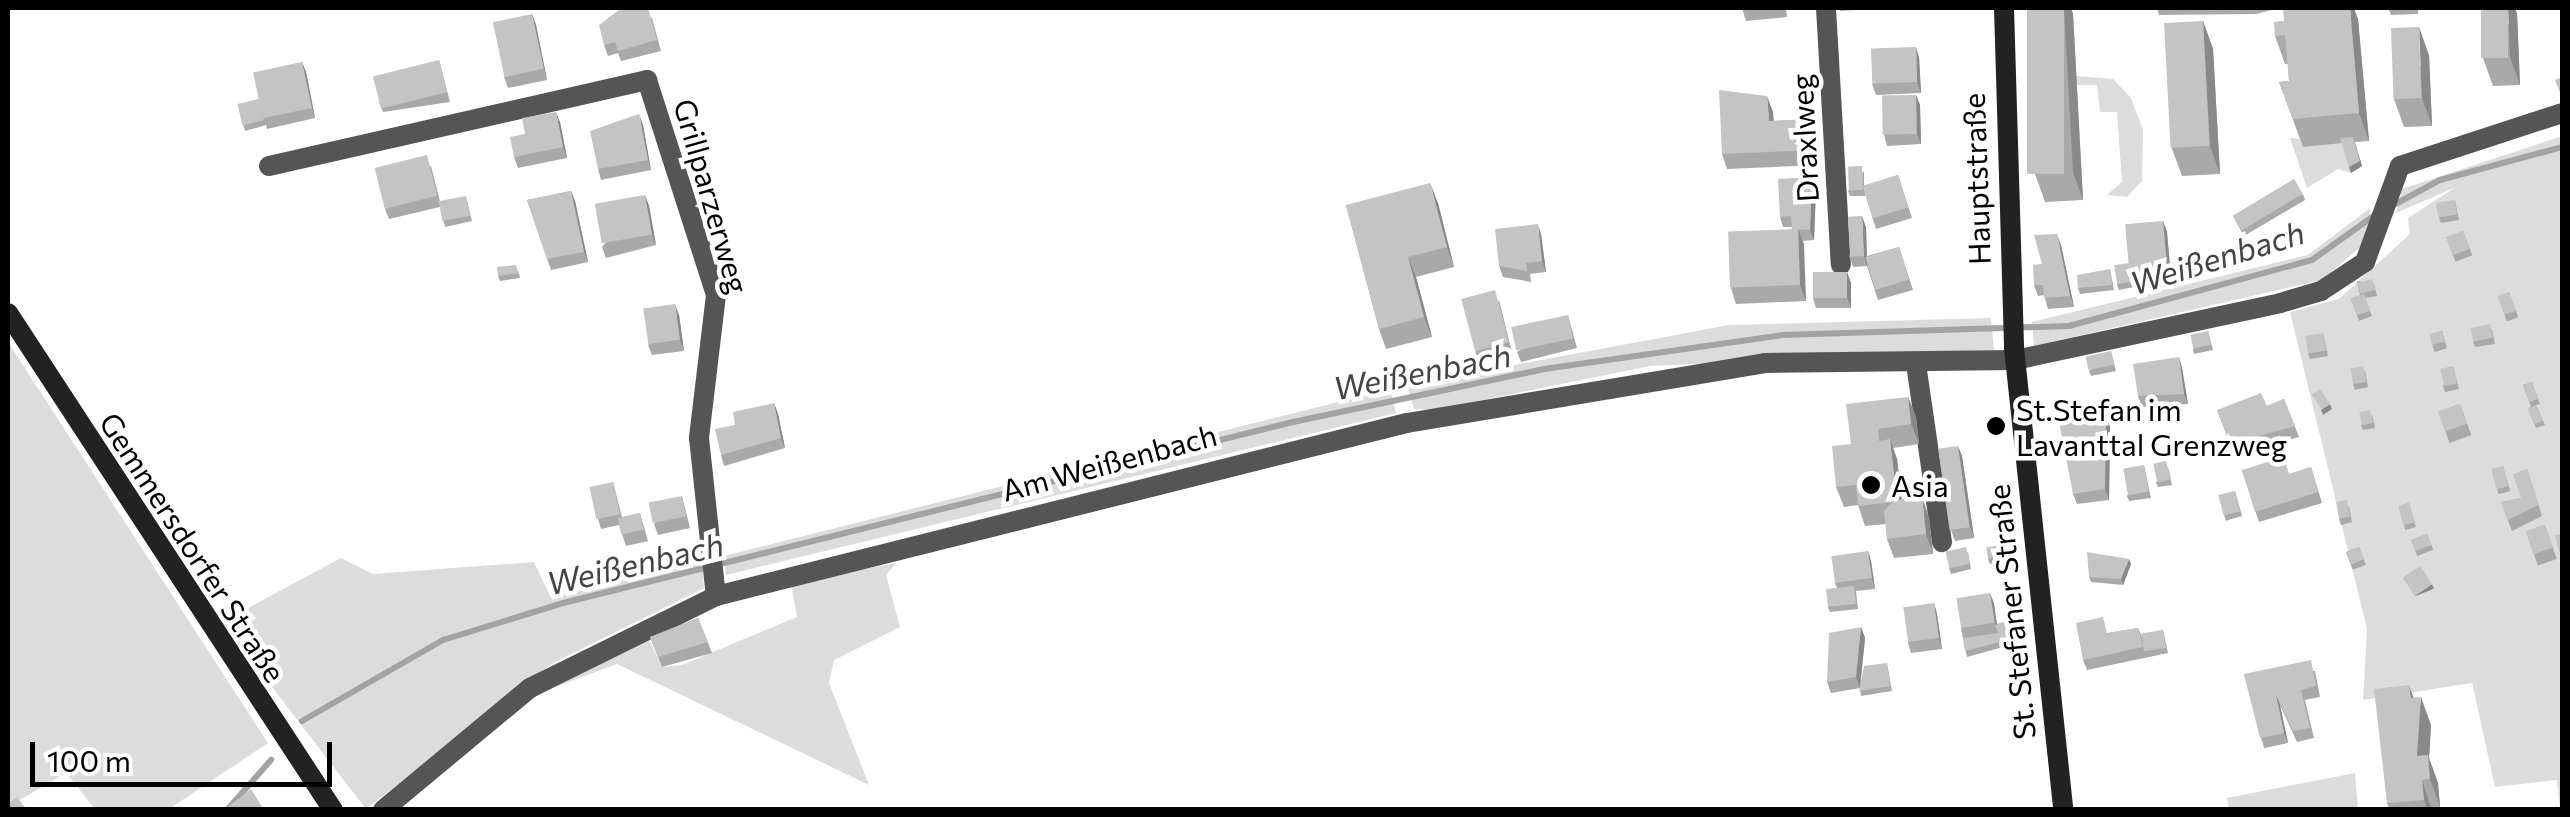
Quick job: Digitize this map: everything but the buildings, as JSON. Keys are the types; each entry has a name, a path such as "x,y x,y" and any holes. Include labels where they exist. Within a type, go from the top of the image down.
{"main road":[{"name":"Hauptstraße","path":"2004,8 2015,354"},
{"name":"Gemmersdorfer Straße","path":"8,313 332,810"},
{"name":"St. Stefaner Straße","path":"2015,354 2064,810"}],"street":[{"name":"Draxlweg","path":"1826,8 1841,264"},
{"name":"Grillparzerweg","path":"269,166 647,80 716,296 699,438 716,592"},
{"name":"Am Weißenbach","path":"383,810 530,688 716,592 1426,419 1765,363 1916,364 2015,354 2320,291 2364,262 2380,236 2400,166 2440,146 2562,113"},
{"path":"1916,364 1942,542"}],"shaded area":[{"path":"2076,76 2113,79 2131,98 2143,130 2142,181 2127,197 2107,195 2122,182 2117,112 2100,112 2097,85 2077,85"},
{"path":"2562,136 2560,809 2557,780 2495,787 2472,683 2363,700 2367,629 2290,312 2339,299 2410,234 2408,218 2456,187 2396,213 2402,189"},
{"path":"2290,138 2342,143 2351,173 2338,169 2307,188"},
{"path":"2370,208 2368,240 2322,280 2034,346 2032,322 2308,255"},
{"path":"1991,318 1994,350 1650,366 1433,410 1414,409 1407,385 1729,325"},
{"path":"8,342 268,743 169,809 95,809 66,773 11,805 8,798"},
{"path":"1390,389 1396,413 726,575 724,556"},
{"path":"341,558 373,574 534,562 551,598 702,558 704,588 553,663 366,809 222,622"},
{"path":"896,563 886,575 900,627 834,660 829,683 869,785 617,664 558,686 647,635 662,667 682,665 797,617 791,583"},
{"path":"2355,773 2358,809 2229,809 2227,798"}],"waterway":[{"name":"Weißenbach","path":"2390,207 2440,180 2562,147"},
{"name":"Weißenbach","path":"302,721 443,640 563,603 1293,422 1544,369 1783,335 2069,326 2312,260 2375,215"},
{"name":"Weißenbach","path":"227,810 271,760"}],"place":[{"name":"St.Stefan im Lavanttal Grenzweg","path":"1996,426"},
{"name":"Asia","path":"1871,485"}]}
